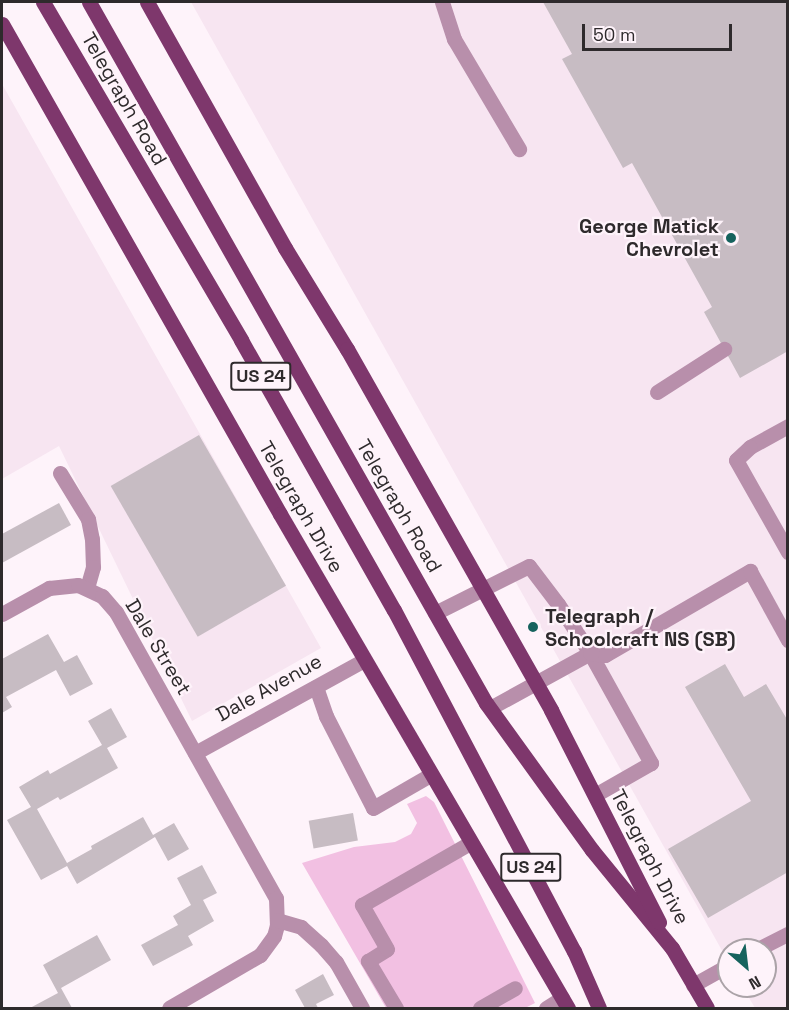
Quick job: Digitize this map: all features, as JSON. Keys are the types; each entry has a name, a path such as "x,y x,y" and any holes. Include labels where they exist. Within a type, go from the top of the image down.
{"main road":[{"name":"Telegraph Road","path":"43,2 241,340 394,610 574,951 599,1008"},
{"name":"Telegraph Drive","path":"147,2 297,269 347,349 537,684 672,948"},
{"name":"Telegraph Road","path":"91,5 490,708 592,850 672,948 707,1008"},
{"name":"Telegraph Drive","path":"2,24 430,775 565,1003"}],"street":[{"path":"442,2 454,39 519,149"},
{"path":"657,392 724,349"},
{"path":"786,431 750,447 736,460 788,552"},
{"path":"2,615 49,588 69,585 87,588 93,567 92,539 88,519 60,473"},
{"path":"435,613 529,566 590,653 651,763 595,795"},
{"path":"490,708 590,653 605,655 750,571 788,640"},
{"name":"Dale Street","path":"87,588 102,596 116,612 270,885 276,898 277,920"},
{"name":"Dale Avenue","path":"195,753 364,660"},
{"path":"316,687 326,716 373,808 430,775"},
{"path":"396,1008 368,961 387,949 362,905 470,843"},
{"path":"169,1008 260,955 274,936 277,920 301,927 321,945 336,962 362,1008"},
{"path":"693,985 717,972"},
{"path":"480,1008 515,988"},
{"path":"546,1008 565,1003"}],"shaded area":[{"path":"191,2 787,2 787,1008 755,1008 749,998 777,998 777,938 717,938 717,942"},
{"path":"2,84 321,648 192,721 59,446 2,479"},
{"path":"426,796 434,802 535,1003 525,1008 386,1008 302,863 354,847 395,842 411,834 417,823 407,804"}],"building":[{"name":"George Matick Chevrolet","path":"543,2 788,2 788,351 740,378 704,312 712,307 632,163 623,168 562,59 572,54"},
{"path":"199,435 286,586 198,637 111,486"},
{"path":"59,503 71,525 2,563 2,534"},
{"path":"48,634 64,662 77,655 93,684 70,696 56,670 6,697 12,707 2,713 2,659"},
{"path":"725,664 744,697 766,684 788,721 788,872 708,918 668,849 751,801 685,687"},
{"path":"111,708 127,737 107,748 118,768 60,800 58,797 37,809 67,863 92,849 91,846 143,817 153,835 174,823 189,849 168,861 155,837 77,884 67,866 41,880 7,820 31,807 19,787 48,770 50,774 102,745 88,721"},
{"path":"353,813 358,841 314,848 309,821"},
{"path":"202,865 217,893 203,900 214,921 188,936 193,945 153,966 141,945 178,925 173,916 191,905 177,878"},
{"path":"97,935 111,960 61,988 72,1008 30,1008 58,993 43,965"},
{"path":"323,974 334,995 316,1004 318,1008 305,1008 295,990"}],"place":[{"name":"George Matick Chevrolet","path":"731,238"},
{"name":"Telegraph / Schoolcraft NS (SB)","path":"533,627"}]}
